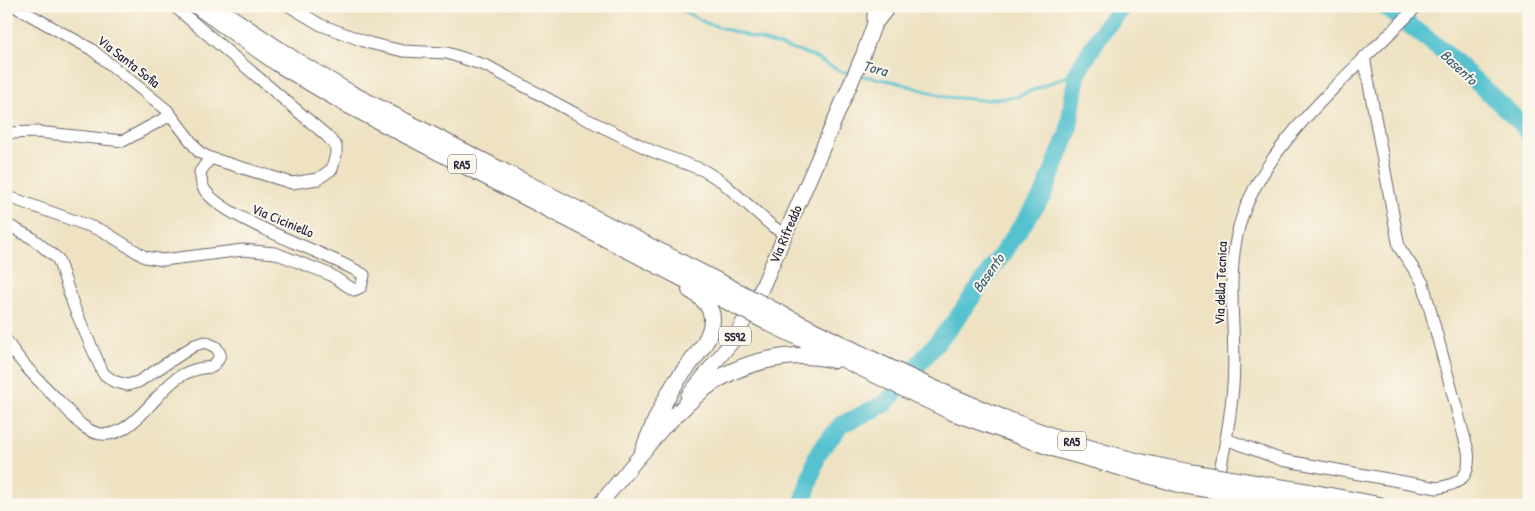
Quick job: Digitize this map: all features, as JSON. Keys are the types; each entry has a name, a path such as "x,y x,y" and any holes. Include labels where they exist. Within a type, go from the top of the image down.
{"highway":[{"name":"RA5","path":"197,6 277,63 336,98 549,209 955,406 1056,449 1186,478 1305,499 1379,505"},
{"name":"RA5","path":"215,6 248,30 350,93 773,317"},
{"path":"549,209 591,239 699,296 708,305 712,321 704,343 674,385 657,415 643,451"},
{"path":"665,425 709,386 752,364 779,358 810,356 861,361"}],"main road":[{"name":"SS92","path":"874,6 874,25"},
{"name":"SS92","path":"874,25 889,6"},
{"name":"Via Rifreddo","path":"665,425 739,331 761,290 848,90 874,25"},
{"name":"SS92","path":"599,505 665,425"}],"street":[{"name":"Via Santa Sofia","path":"14,6 91,49 167,110 199,152 210,158"},
{"path":"174,6 336,146 332,169 318,179 292,183 210,158"},
{"path":"289,6 321,25 370,43 403,51 446,53 487,66 584,118 652,151 703,170 721,181 772,226 784,234"},
{"name":"Via della Tecnica","path":"1213,505 1226,439 1233,385 1233,271 1237,234 1247,205 1285,143 1336,84 1418,6"},
{"path":"1226,439 1282,460 1438,488 1450,486 1460,480 1470,464 1422,282 1399,247 1364,57"},
{"path":"6,133 38,132 123,141 171,116"},
{"name":"Via Ciciniello","path":"6,196 103,230 145,257 163,260 243,250 275,253 329,274 354,290 361,287 364,275 346,264 242,219 217,203 203,187 200,172 210,158"},
{"path":"6,224 32,238 58,259 74,306 98,364 113,381 127,385 138,382 195,345 205,342 216,347 220,354 212,367 197,368 170,383 131,424 122,430 102,434 83,426 16,355 6,340"}],"waterway":[{"name":"Tora","path":"674,6 706,23 810,55 842,72 850,73"},
{"name":"Basento","path":"802,505 818,453 841,425 886,403 956,320 1043,195 1068,133 1077,72 1104,29 1124,6"},
{"name":"Basento","path":"1384,6 1442,50 1523,125 1529,134"},
{"name":"Tora","path":"858,75 896,82 946,97 982,100 1016,97 1077,72"}]}
